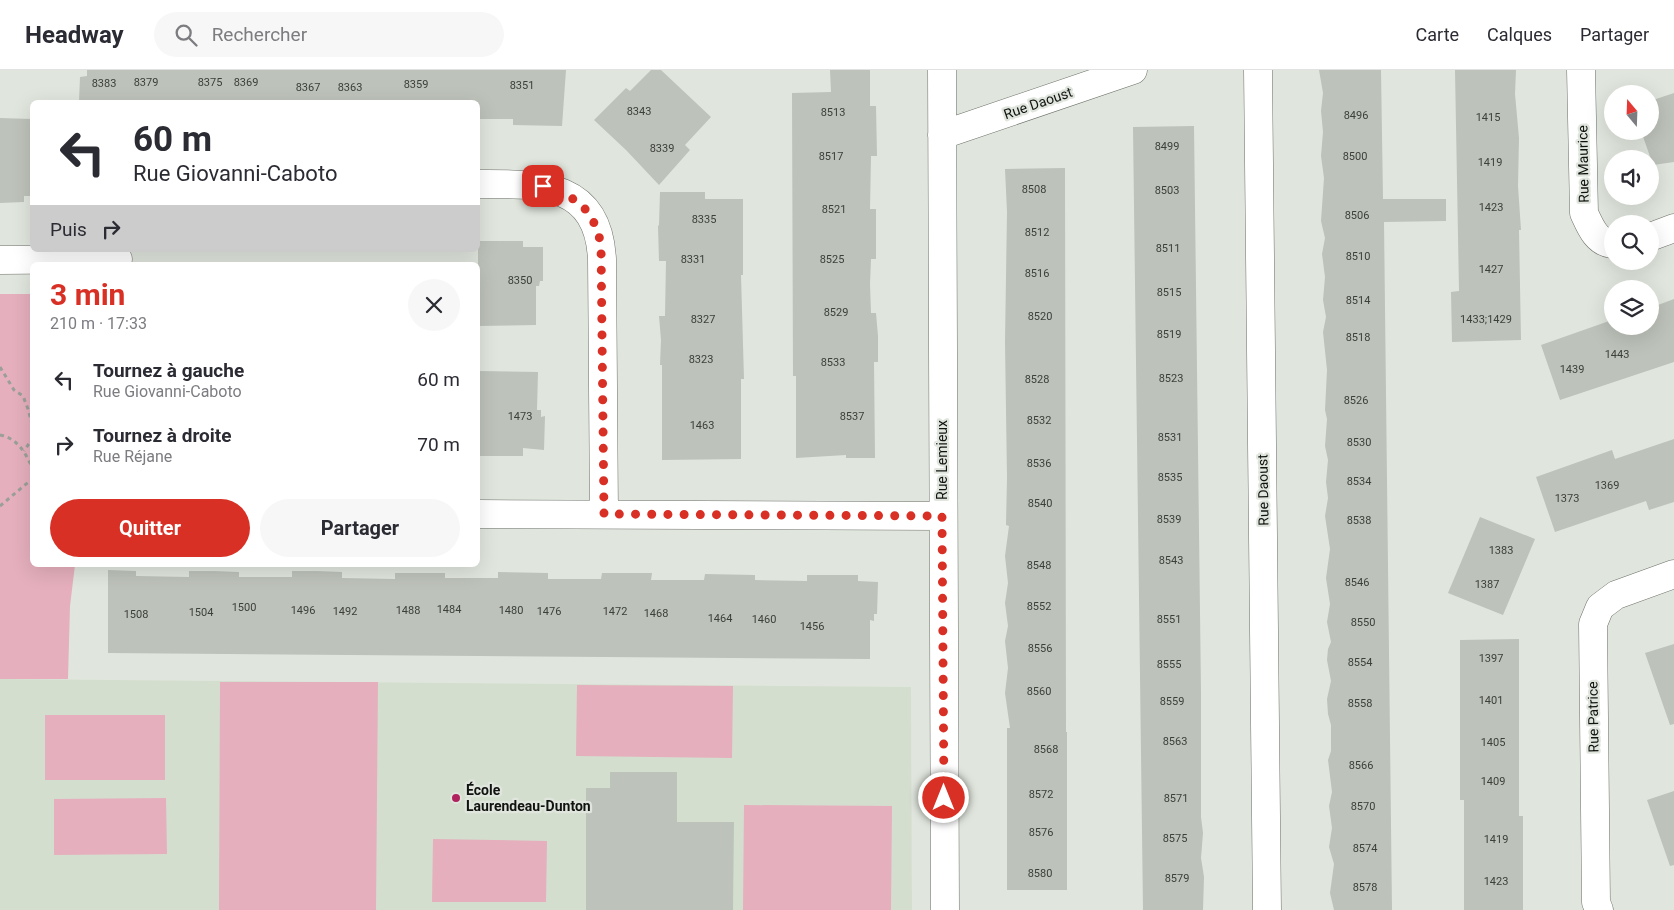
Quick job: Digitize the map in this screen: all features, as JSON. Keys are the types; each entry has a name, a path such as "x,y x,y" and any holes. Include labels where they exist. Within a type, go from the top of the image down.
{"street":[{"name":"Rue Lemieux","path":"942,70 942,516 945,910"},
{"name":"Rue Daoust","path":"942,135 1134,70"},
{"name":"Rue Daoust","path":"1258,70 1267,910"},
{"name":"Rue Maurice","path":"1581,70 1584,213 1594,233 1604,240"},
{"path":"480,184 543,186 560,192 575,200 589,212 598,230 602,259 604,514"},
{"path":"1659,234 1674,228"},
{"path":"0,260 118,258"},
{"path":"480,514 942,516"},
{"name":"Rue Patrice","path":"1599,910 1596,902 1593,624 1600,607 1616,595 1674,574"}],"path":[{"path":"0,367 14,390 23,396 30,416"},
{"path":"0,435 11,437 24,451 30,463"},
{"path":"24,451 30,442"},
{"path":"0,506 30,481"}],"shaded area":[{"path":"0,294 30,294 30,567 75,567 70,606 68,679 0,679"},
{"name":"École Laurendeau-Dunton","path":"0,679 911,687 912,910 0,910"},
{"path":"220,682 378,682 376,910 219,910"},
{"path":"577,685 733,686 732,758 576,756"},
{"path":"45,715 165,715 165,780 45,780"},
{"path":"166,798 167,854 54,855 54,799"},
{"path":"744,805 892,806 891,910 743,910"},
{"path":"433,839 547,841 546,902 432,902"}],"building":[{"path":"87,70 566,70 562,126 513,125 513,119 480,119 480,100 79,100 80,77 87,76"},
{"path":"651,70 661,70 711,117 685,145 690,150 659,185 594,120 626,88 630,91"},
{"path":"830,70 870,70 870,106 876,106 877,156 871,156 870,209 876,209 876,259 871,259 870,284 871,313 876,313 878,336 878,362 874,362 875,458 846,458 846,455 796,458 796,376 793,376 792,93 831,92"},
{"path":"1319,70 1381,70 1383,199 1446,199 1446,221 1384,222 1392,910 1334,910 1330,893 1334,864 1329,847 1332,828 1329,806 1332,792 1328,760 1331,751 1331,725 1327,699 1331,681 1327,660 1331,642 1327,622 1330,604 1326,578 1330,549 1325,516 1328,498 1326,482 1328,460 1325,446 1327,370 1323,332 1326,317 1323,300 1325,277 1322,254 1325,238 1321,221 1324,178 1321,156 1323,93"},
{"path":"1455,70 1516,70 1515,94 1519,138 1518,186 1521,230 1519,230 1521,340 1452,342 1451,292 1459,291"},
{"path":"1674,93 1674,162 1659,164 1659,150 1648,150 1644,140 1659,140 1659,98"},
{"path":"0,118 30,119 30,196 24,196 24,202 0,203"},
{"path":"1194,126 1203,910 1143,910 1133,127"},
{"path":"1065,168 1067,890 1007,890 1007,728 1010,728 1005,693 1008,668 1005,641 1008,626 1005,603 1008,583 1005,556 1009,526 1006,525 1005,342 1007,212 1005,169"},
{"path":"660,192 705,192 705,199 743,199 743,275 741,275 744,379 741,379 741,459 662,460 662,365 660,365 661,340 659,316 665,316 666,261 659,261 658,226"},
{"path":"480,241 523,241 523,247 543,247 543,281 540,281 539,286 536,286 536,325 480,326 480,262 478,262"},
{"path":"1674,299 1674,362 1560,400 1541,345 1604,323 1604,335 1659,335 1659,305"},
{"path":"480,371 538,372 537,410 541,410 541,417 545,416 544,450 523,448 523,456 480,456"},
{"path":"1674,439 1674,502 1649,510 1646,501 1555,532 1536,477 1612,450 1615,459"},
{"path":"1480,517 1535,539 1503,615 1448,593"},
{"path":"108,570 136,571 136,576 189,577 189,571 239,572 239,577 292,577 292,571 317,571 342,572 342,578 395,579 395,573 445,573 445,578 498,578 498,572 548,573 548,579 601,579 602,573 652,573 651,580 704,580 705,574 755,575 755,580 807,581 807,575 858,575 858,581 878,582 877,614 874,614 874,621 870,620 870,659 108,653"},
{"path":"1519,639 1519,816 1523,816 1523,910 1464,910 1464,800 1460,800 1460,640"},
{"path":"1674,644 1674,724 1670,725 1645,653"},
{"path":"610,772 677,772 677,822 734,822 733,910 586,910 586,788 610,788"},
{"path":"1674,791 1674,865 1670,866 1647,800"}],"place":[{"name":"École Laurendeau-Dunton","path":"456,798"}],"route":[{"path":"543,186 575,200 589,212 598,230 601,244 604,514 942,516 944,798"}]}
